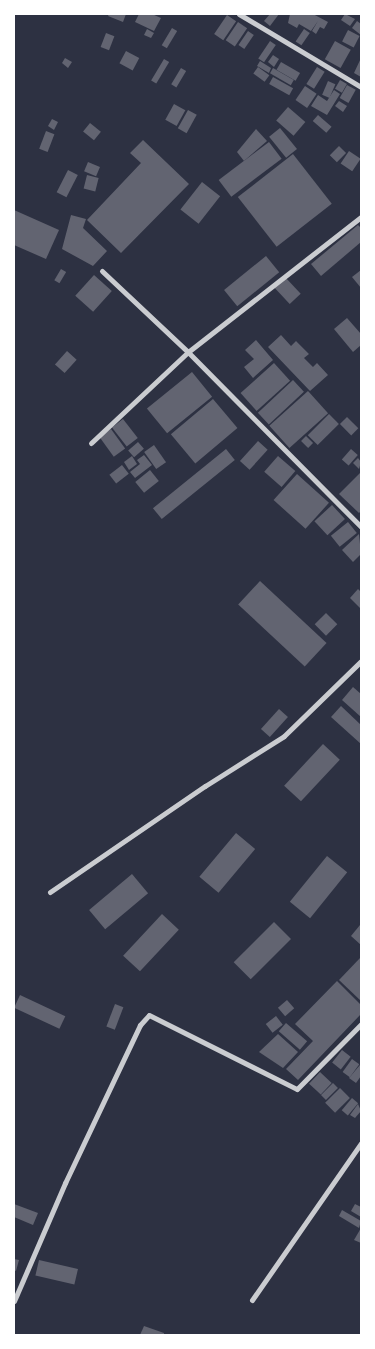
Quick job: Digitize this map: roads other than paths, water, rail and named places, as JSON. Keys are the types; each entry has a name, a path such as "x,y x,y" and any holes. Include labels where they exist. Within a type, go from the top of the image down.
{"street":[{"path":"239,14 361,87"},
{"path":"91,442 188,352 361,217"},
{"path":"102,271 188,352 361,527"},
{"path":"50,892 205,786 284,736 361,661"},
{"path":"14,1301 69,1174 140,1025 149,1016 297,1089 361,1024"},
{"path":"252,1300 361,1143"}]}
